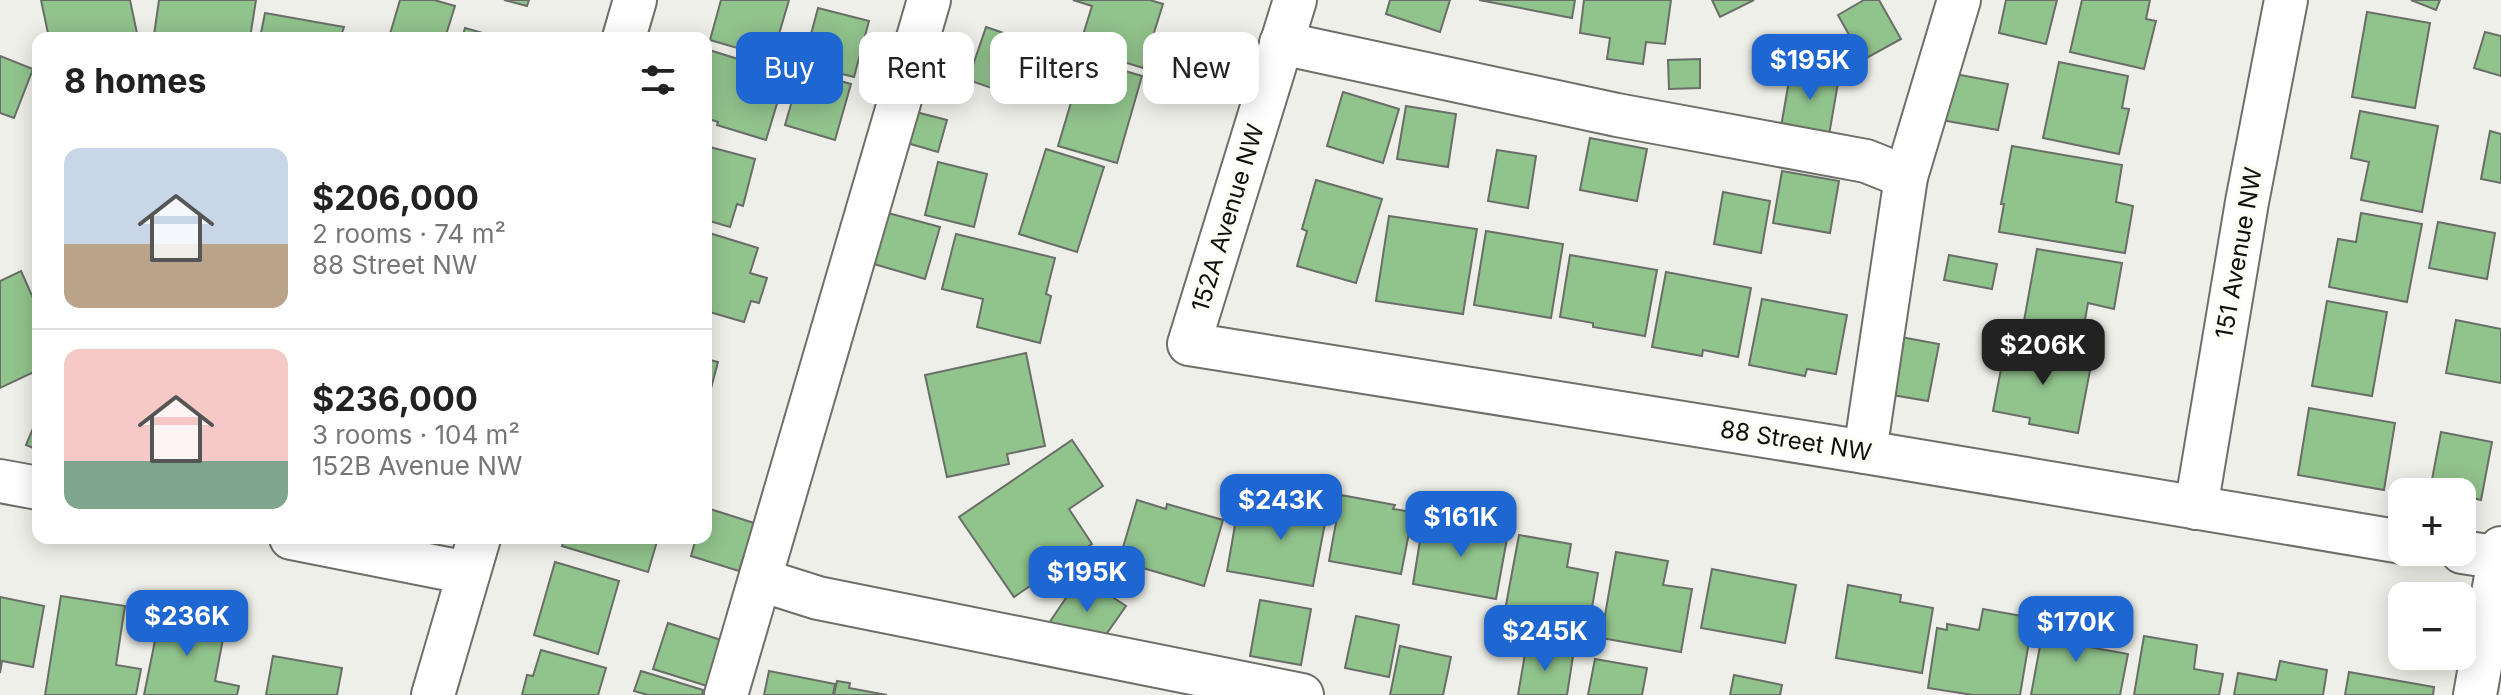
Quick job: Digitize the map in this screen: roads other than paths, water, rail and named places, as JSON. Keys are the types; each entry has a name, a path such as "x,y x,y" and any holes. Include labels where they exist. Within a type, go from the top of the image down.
{"street":[{"path":"626,32 635,0"},
{"path":"726,695 929,0"},
{"name":"152A Avenue NW","path":"1189,344 1295,0"},
{"path":"1865,452 1906,177 1959,0"},
{"name":"151 Avenue NW","path":"2196,508 2247,202 2286,0"},
{"path":"1281,43 1617,115 1866,161 1906,177"},
{"name":"88 Street NW","path":"1189,344 2388,540"},
{"path":"0,481 32,487"},
{"path":"356,544 474,555 433,695"},
{"path":"2475,695 2491,554"},
{"path":"761,580 818,598 1302,695"}]}
